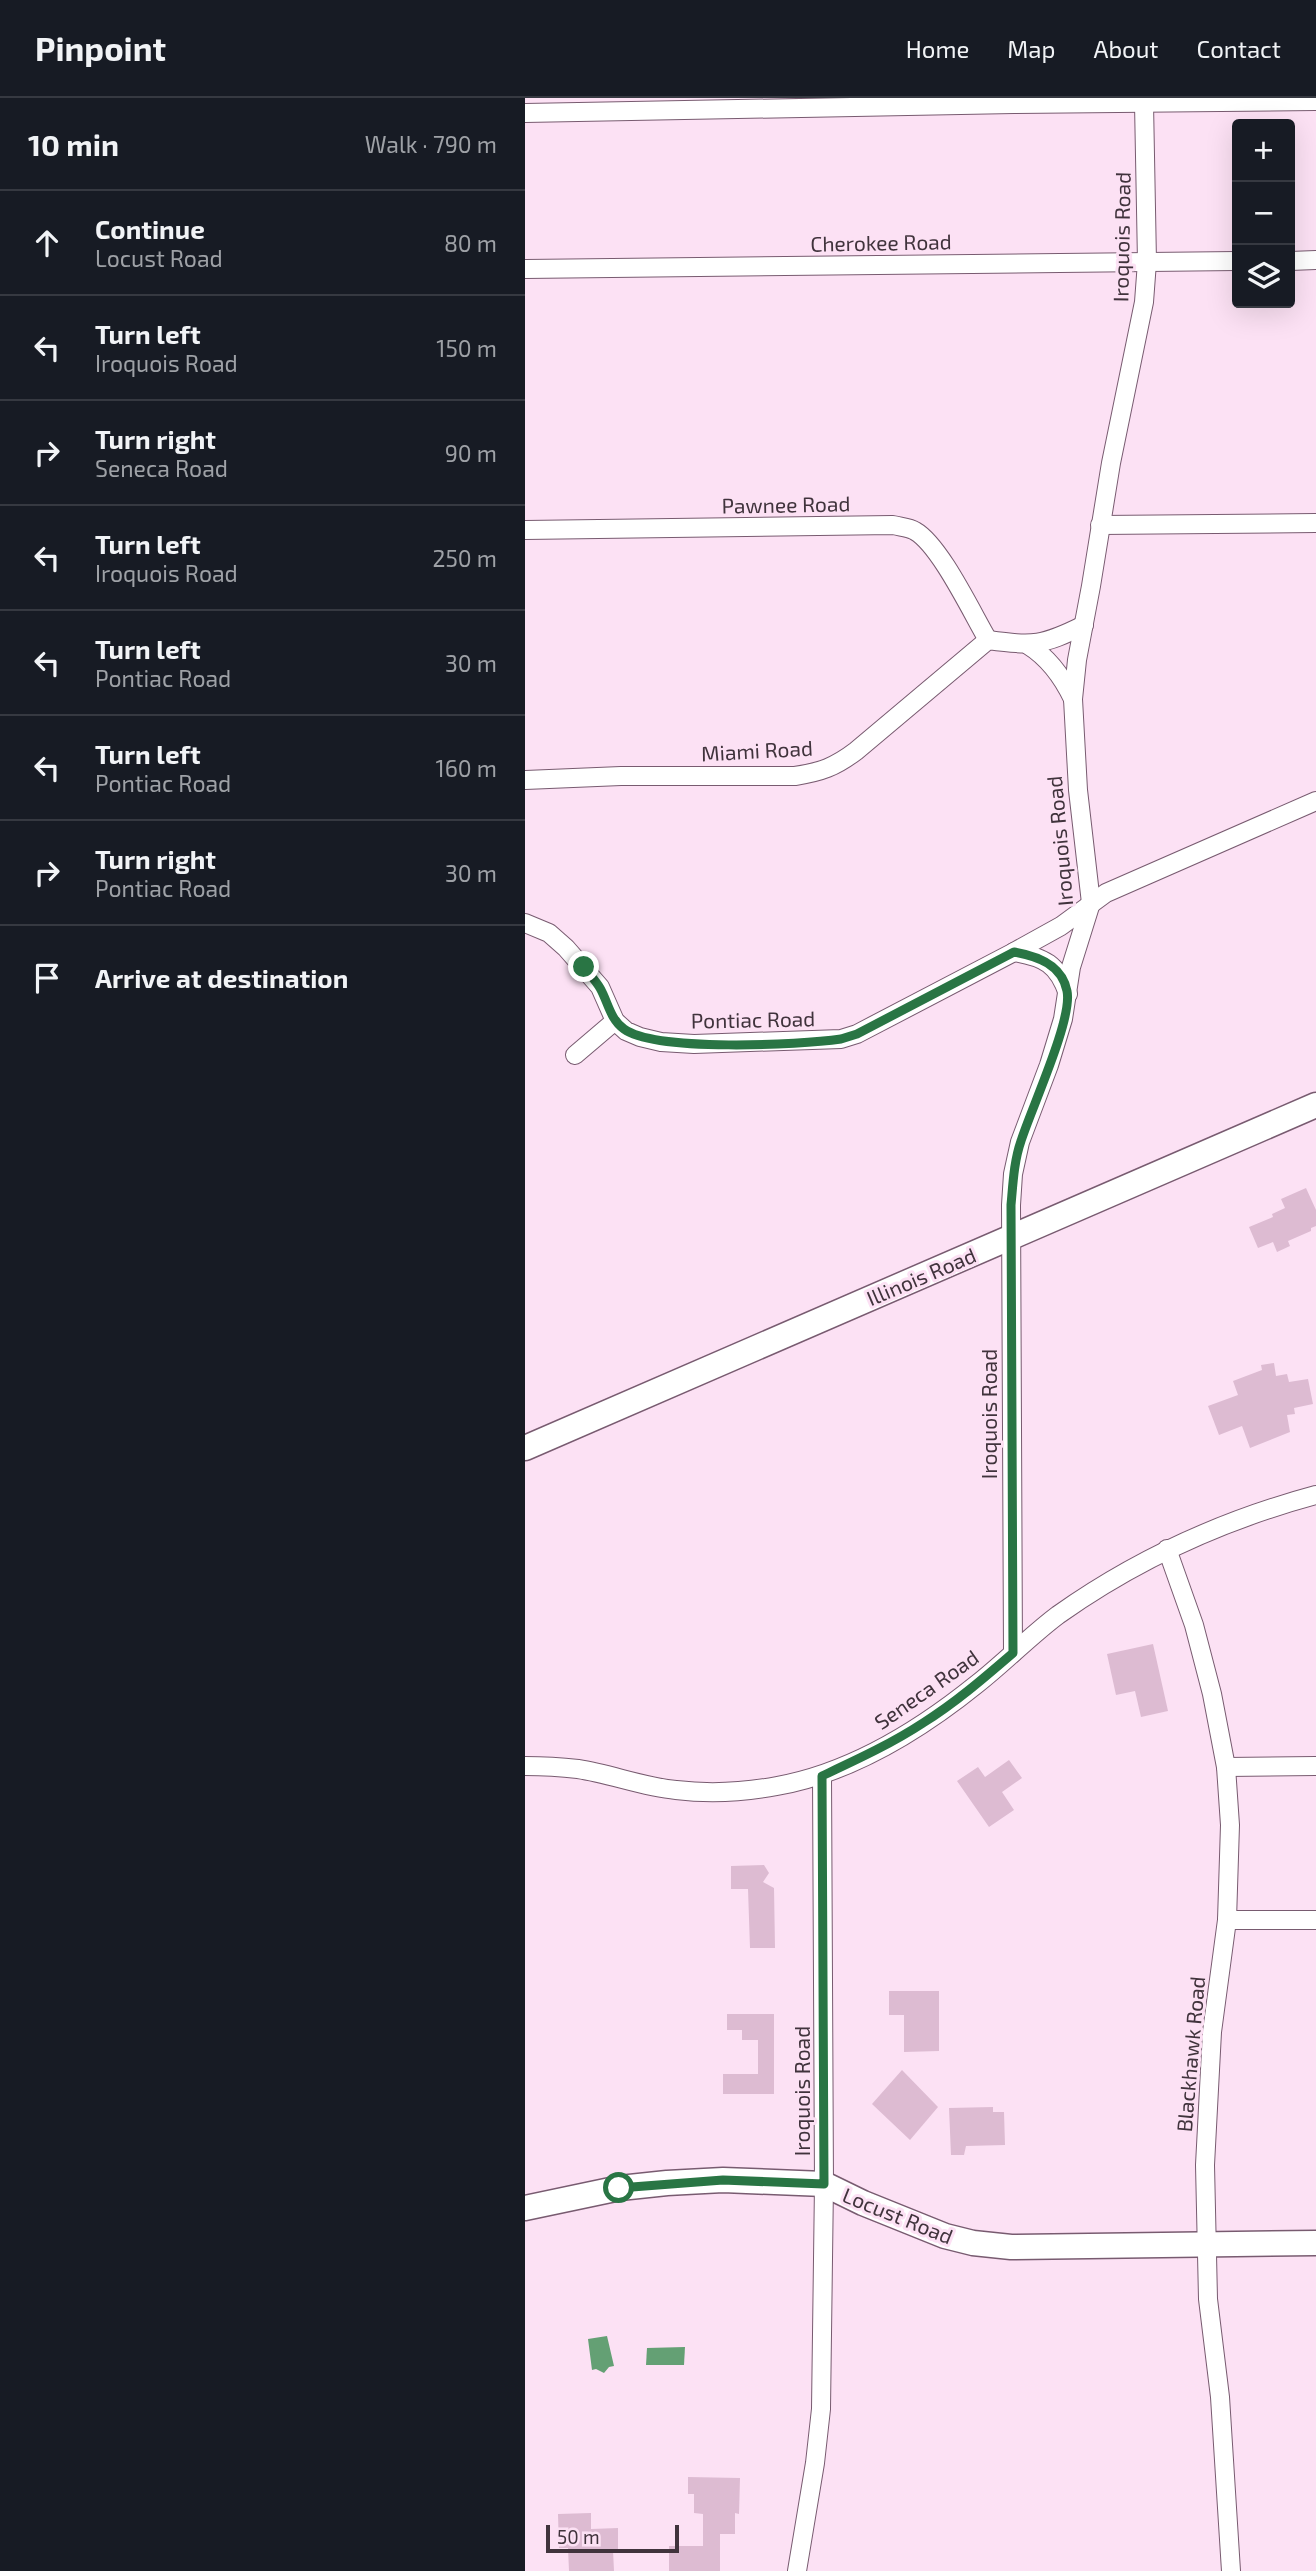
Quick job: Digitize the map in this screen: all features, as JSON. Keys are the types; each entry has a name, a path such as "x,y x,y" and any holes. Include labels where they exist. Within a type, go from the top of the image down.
{"street":[{"path":"525,113 612,105 1014,101 1316,102"},
{"name":"Iroquois Road","path":"1013,1653 1012,1184 1020,1142 1063,1019 1071,967 1091,903 1078,790 1073,699 1100,525 1142,312 1147,262 1144,103"},
{"path":"1295,261 1316,260"},
{"name":"Cherokee Road","path":"525,269 1232,261"},
{"path":"1100,525 1316,523"},
{"name":"Pawnee Road","path":"525,530 893,525 913,530 927,540 938,554 988,640"},
{"path":"988,640 1028,645 1045,642 1084,625"},
{"name":"Miami Road","path":"525,780 621,776 795,776 817,773 837,765 856,751 988,640"},
{"path":"1028,645 1051,663 1073,699"},
{"name":"Pontiac Road","path":"615,1021 626,1031 639,1037 661,1042 694,1044 841,1039 857,1034 1061,926 1106,893 1316,801"},
{"path":"525,923 533,924 549,933 584,967 600,987 615,1021 575,1055"},
{"path":"1014,952 1031,955 1055,968 1063,979 1068,994"},
{"name":"Illinois Road","path":"525,1448 1316,1105"},
{"name":"Seneca Road","path":"525,1766 579,1770 677,1790 735,1791 775,1787 822,1776 877,1750 923,1723 976,1685 1056,1617 1099,1587 1167,1549 1223,1525 1316,1495"},
{"name":"Blackhawk Road","path":"1167,1549 1194,1625 1212,1694 1226,1767 1230,1825 1227,1920 1212,2032 1206,2105 1206,2244 1208,2300 1224,2448 1231,2571"},
{"path":"1226,1767 1316,1766"},
{"name":"Iroquois Road","path":"797,2571 821,2409 824,2184 822,1776"},
{"path":"1227,1920 1316,1920"},
{"name":"Locust Road","path":"525,2208 619,2188 667,2183 723,2180 824,2184 945,2236 973,2243 1011,2246 1316,2243"}],"shaded area":[{"path":"607,2336 614,2366 604,2373 592,2370 588,2339"},
{"path":"685,2347 684,2365 646,2365 647,2348"}],"building":[{"path":"1306,1188 1316,1210 1316,1226 1288,1241 1290,1246 1277,1252 1273,1242 1258,1248 1249,1227 1273,1217 1272,1214 1285,1208 1281,1199"},
{"path":"1274,1363 1276,1376 1287,1374 1289,1382 1308,1379 1313,1404 1294,1408 1295,1414 1287,1415 1290,1432 1250,1448 1242,1426 1219,1435 1208,1406 1238,1395 1233,1381 1262,1370 1261,1365"},
{"path":"1153,1644 1168,1711 1141,1717 1135,1691 1116,1695 1107,1654"},
{"path":"1009,1760 1022,1778 1002,1792 1014,1810 989,1827 957,1781 978,1767 985,1777"},
{"path":"764,1865 769,1873 763,1882 774,1888 775,1948 750,1948 748,1889 731,1889 731,1866"},
{"path":"889,1991 939,1991 939,2051 904,2052 904,2015 889,2015"},
{"path":"727,2014 774,2014 774,2094 723,2094 723,2074 758,2074 758,2040 742,2040 742,2030 727,2030"},
{"path":"902,2070 938,2107 910,2140 872,2104"},
{"path":"993,2107 993,2112 1004,2112 1005,2145 966,2146 964,2155 951,2155 949,2108"},
{"path":"688,2477 740,2478 739,2514 735,2513 735,2534 720,2534 720,2571 669,2571 669,2546 703,2546 703,2514 694,2513 694,2494 688,2494"},
{"path":"591,2513 591,2529 618,2528 618,2550 613,2550 614,2571 569,2571 568,2548 559,2548 558,2514"}],"route":[{"path":"584,967 600,987 615,1021 626,1031 661,1042 694,1044 841,1039 857,1034 1014,952 1044,960 1055,968 1063,979 1068,994 1049,1065 1020,1142 1013,1174 1013,1653 976,1685 923,1723 877,1750 822,1776 824,2184 723,2180 619,2188"}]}
